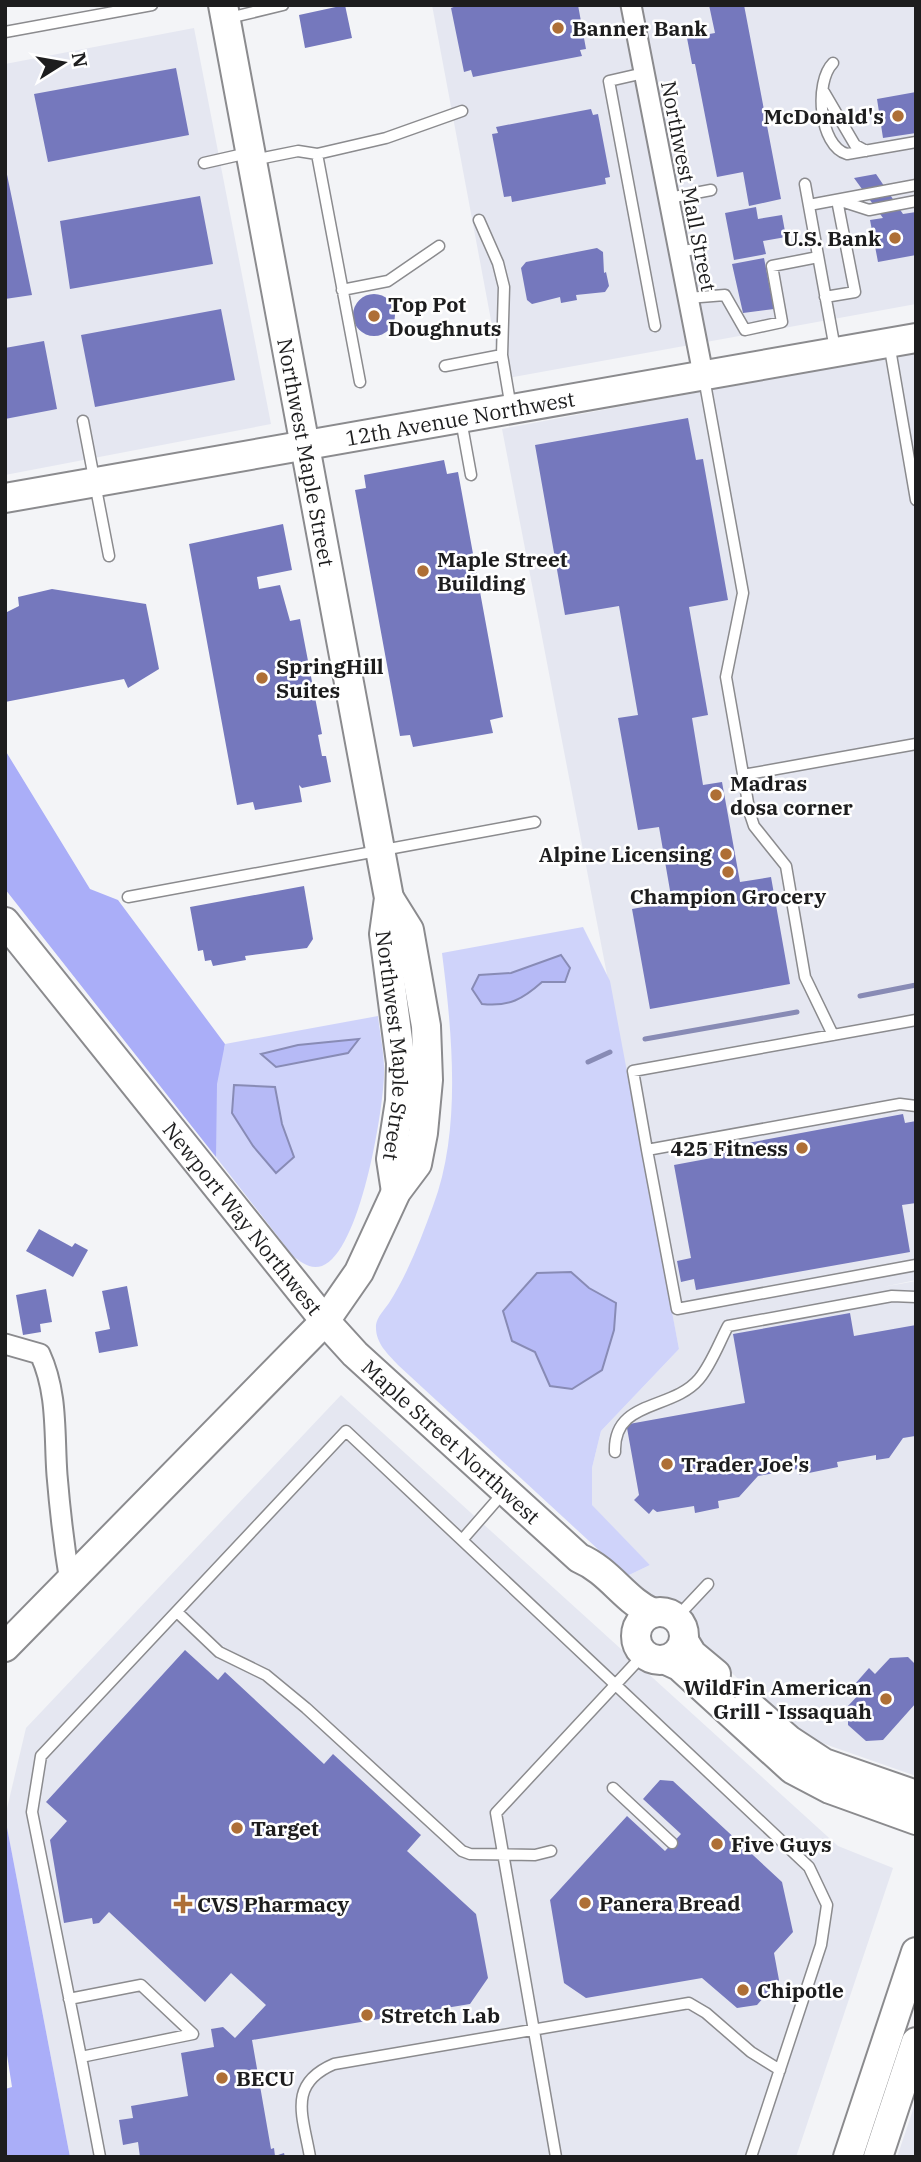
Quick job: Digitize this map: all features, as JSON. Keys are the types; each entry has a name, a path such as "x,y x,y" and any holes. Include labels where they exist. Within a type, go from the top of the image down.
{"street":[{"name":"Northwest Mall Street","path":"631,5 703,374"},
{"name":"Northwest Maple Street","path":"225,12 389,898 409,930 428,1050 426,1106 416,1164 396,1192 364,1263 325,1321"},
{"name":"12th Avenue Northwest","path":"5,498 902,340"},
{"name":"Newport Way Northwest","path":"5,922 325,1321 5,1647"},
{"name":"Maple Street Northwest","path":"325,1321 355,1354 579,1558 598,1566 644,1608 679,1666 792,1769 830,1789 916,1820"},
{"path":"5,1344 40,1354 47,1370 56,1430 60,1519 70,1582"},
{"name":"Maple Street Northwest","path":"660,1636 692,1654 801,1749 824,1763 916,1795"},
{"path":"848,2157 916,1952"},
{"path":"878,2157 916,2042"}],"lane":[{"path":"5,32 113,9 152,5"},
{"path":"225,12 283,5"},
{"path":"833,63 824,72 822,89 832,144 847,154 916,142"},
{"path":"644,73 609,80 655,326"},
{"path":"822,89 855,145 866,151"},
{"path":"204,163 298,151 317,153 387,138 461,111"},
{"path":"317,153 360,382"},
{"path":"805,184 835,352"},
{"path":"809,205 916,185"},
{"path":"669,198 711,190"},
{"path":"837,200 869,210 916,201"},
{"path":"825,297 855,292 837,200"},
{"path":"479,220 498,263 504,287 502,355 511,408"},
{"path":"342,290 388,281 439,246"},
{"path":"679,252 699,248"},
{"path":"688,298 725,295 746,330 782,322 772,266 818,257"},
{"path":"902,340 916,500"},
{"path":"445,366 502,355"},
{"path":"703,374 743,593 725,667 743,775 752,820 786,866 805,977 833,1035"},
{"path":"461,417 471,475"},
{"path":"83,421 109,556"},
{"path":"743,775 916,744"},
{"path":"128,897 535,822"},
{"path":"916,1020 633,1071 677,1309 916,1265"},
{"path":"647,1150 900,1104 916,1107"},
{"path":"615,1452 615,1435 620,1424 629,1416 683,1393 700,1379 728,1326 892,1296 916,1297"},
{"path":"100,2157 32,1812 41,1756 346,1431 809,1867 827,1905 821,1945 751,2157"},
{"path":"462,1540 505,1491"},
{"path":"556,2157 496,1813 708,1584"},
{"path":"177,1612 219,1652 266,1675 306,1707 462,1851 535,1856 551,1851"},
{"path":"613,1788 672,1843"},
{"path":"69,1999 141,1985 193,2034 81,2057"},
{"path":"310,2157 300,2102 304,2086 318,2071 334,2064 689,2003 706,2013 751,2052 780,2070"}],"shaded area":[{"path":"432,5 916,5 916,304 502,379"},
{"path":"194,28 271,424 5,475 5,64"},
{"path":"916,351 916,1280 883,1287 916,1281 916,1776 799,1735 627,1576 650,1565 592,1506 592,1468 601,1431 679,1349 502,429"},
{"path":"5,750 90,889 118,900 225,1044 217,1084 216,1157 5,889"},
{"path":"5,789 224,1049 225,1044 378,1016 383,1053 383,1094 367,1180 348,1236 336,1255 322,1266 310,1266 293,1256 216,1157 216,1131"},
{"path":"583,927 610,981 679,1349 601,1431 592,1468 592,1505 650,1565 627,1576 398,1365 382,1347 376,1331 378,1319 402,1280 424,1231 442,1177 448,1146 451,1048 442,953"},
{"path":"561,955 570,968 565,982 542,982 522,997 500,1004 482,1004 472,989 479,975 511,973"},
{"path":"359,1039 348,1053 276,1067 261,1054 298,1045"},
{"path":"234,1085 275,1087 282,1124 294,1157 276,1173 253,1146 232,1113"},
{"path":"571,1272 589,1288 616,1303 614,1330 602,1370 572,1389 550,1386 535,1352 512,1341 503,1311 537,1273"},
{"path":"341,1395 838,1846 893,1868 796,2157 70,2157 5,1817 26,1728"},
{"path":"5,1817 70,2157 5,2157 5,2089 12,2087 5,2042"},
{"path":"916,2101 916,2157 897,2157"}],"building":[{"path":"345,5 352,38 305,48 299,15"},
{"path":"459,5 578,5 586,49 580,50 582,56 473,77 471,70 464,72 451,8"},
{"path":"709,5 744,5 781,199 749,206 743,172 717,177 695,64 692,64 687,38 715,33"},
{"path":"176,68 189,135 48,162 34,94"},
{"name":"McDonald's","path":"916,92 916,133 883,138 877,99"},
{"path":"591,109 593,115 598,114 610,177 605,178 606,184 512,202 511,196 504,197 492,134 498,133 496,127"},
{"path":"5,165 32,295 5,299"},
{"name":"U.S. Bank","path":"876,174 903,214 916,212 916,255 878,262 870,220 883,218 854,178"},
{"path":"200,196 213,264 70,289 60,221"},
{"path":"756,207 758,219 782,215 786,237 763,241 766,254 734,260 725,213"},
{"path":"597,248 603,252 604,273 606,272 609,286 605,292 576,295 577,300 561,303 560,297 532,304 527,300 521,268 526,262"},
{"path":"764,258 774,309 743,313 732,264"},
{"name":"Top Pot Doughnuts","path":"374,294 389,300 395,315 389,330 374,336 359,330 353,315 359,300"},
{"path":"221,309 235,380 95,407 81,335"},
{"path":"44,341 57,409 5,419 5,348"},
{"path":"688,418 696,460 703,459 728,600 689,607 708,715 692,718 703,785 722,782 740,882 771,877 790,984 650,1009 632,909 672,902 659,827 638,830 618,718 638,715 619,606 565,615 535,445"},
{"name":"Maple Street Building","path":"444,460 447,474 458,472 503,717 490,720 493,733 413,747 410,735 400,736 355,490 366,488 364,475"},
{"name":"SpringHill Suites","path":"283,524 292,570 257,577 259,589 280,585 290,621 300,619 322,734 318,735 322,756 326,756 331,782 302,788 299,785 302,802 255,810 253,802 237,805 189,544"},
{"path":"52,589 146,604 159,669 128,688 124,679 5,702 5,613 19,606 18,597"},
{"path":"304,886 313,939 307,948 245,956 246,960 213,966 211,960 205,961 203,950 198,951 190,907"},
{"path":"903,1114 905,1123 916,1121 916,1203 902,1205 910,1252 696,1290 694,1279 681,1282 677,1261 691,1258 674,1165 717,1157 715,1149"},
{"path":"39,1229 72,1247 75,1243 88,1250 73,1277 26,1251"},
{"path":"127,1286 138,1346 99,1353 95,1332 110,1329 102,1291"},
{"path":"46,1289 52,1322 40,1324 41,1332 23,1335 16,1295"},
{"path":"850,1313 854,1336 916,1325 915,1436 903,1438 889,1458 876,1460 876,1455 837,1462 838,1467 799,1475 798,1469 758,1476 739,1497 718,1501 719,1508 695,1513 694,1506 657,1512 653,1509 649,1514 634,1500 639,1495 627,1428 629,1424 745,1403 733,1334"},
{"name":"Target","path":"185,1650 218,1680 225,1672 324,1764 333,1754 421,1835 407,1851 476,1914 488,1978 470,2004 252,2040 271,2149 274,2148 275,2156 284,2153 285,2157 140,2157 138,2142 123,2145 119,2120 133,2118 131,2106 188,2096 181,2053 214,2047 211,2029 223,2027 235,2038 266,2005 231,1973 205,2002 109,1912 99,1923 93,1924 92,1918 64,1923 50,1840 67,1821 46,1802"},
{"path":"908,1657 916,1665 916,1703 883,1740 866,1741 848,1725 848,1706 862,1691 855,1684 869,1668 875,1674 890,1658"},
{"path":"660,1780 673,1781 782,1882 793,1932 774,1953 779,1980 757,2005 737,2008 702,1978 586,1998 564,1983 550,1900 627,1816 665,1851 681,1834 643,1799"}],"waterway":[{"path":"860,996 916,985"},
{"path":"645,1039 797,1012"},
{"path":"588,1062 610,1052"}],"place":[{"name":"Banner Bank","path":"558,28"},
{"name":"McDonald's","path":"898,116"},
{"name":"U.S. Bank","path":"895,238"},
{"name":"Top Pot Doughnuts","path":"374,316"},
{"name":"Maple Street Building","path":"423,571"},
{"name":"SpringHill Suites","path":"262,678"},
{"name":"Madras dosa corner","path":"716,795"},
{"name":"Alpine Licensing","path":"726,854"},
{"name":"Champion Grocery","path":"728,872"},
{"name":"425 Fitness","path":"802,1148"},
{"name":"Trader Joe's","path":"667,1464"},
{"name":"WildFin American Grill - Issaquah","path":"886,1699"},
{"name":"Target","path":"237,1828"},
{"name":"Five Guys","path":"717,1844"},
{"name":"Panera Bread","path":"585,1903"},
{"name":"CVS Pharmacy","path":"183,1904"},
{"name":"Chipotle","path":"743,1990"},
{"name":"Stretch Lab","path":"367,2015"},
{"name":"BECU","path":"222,2078"}]}
